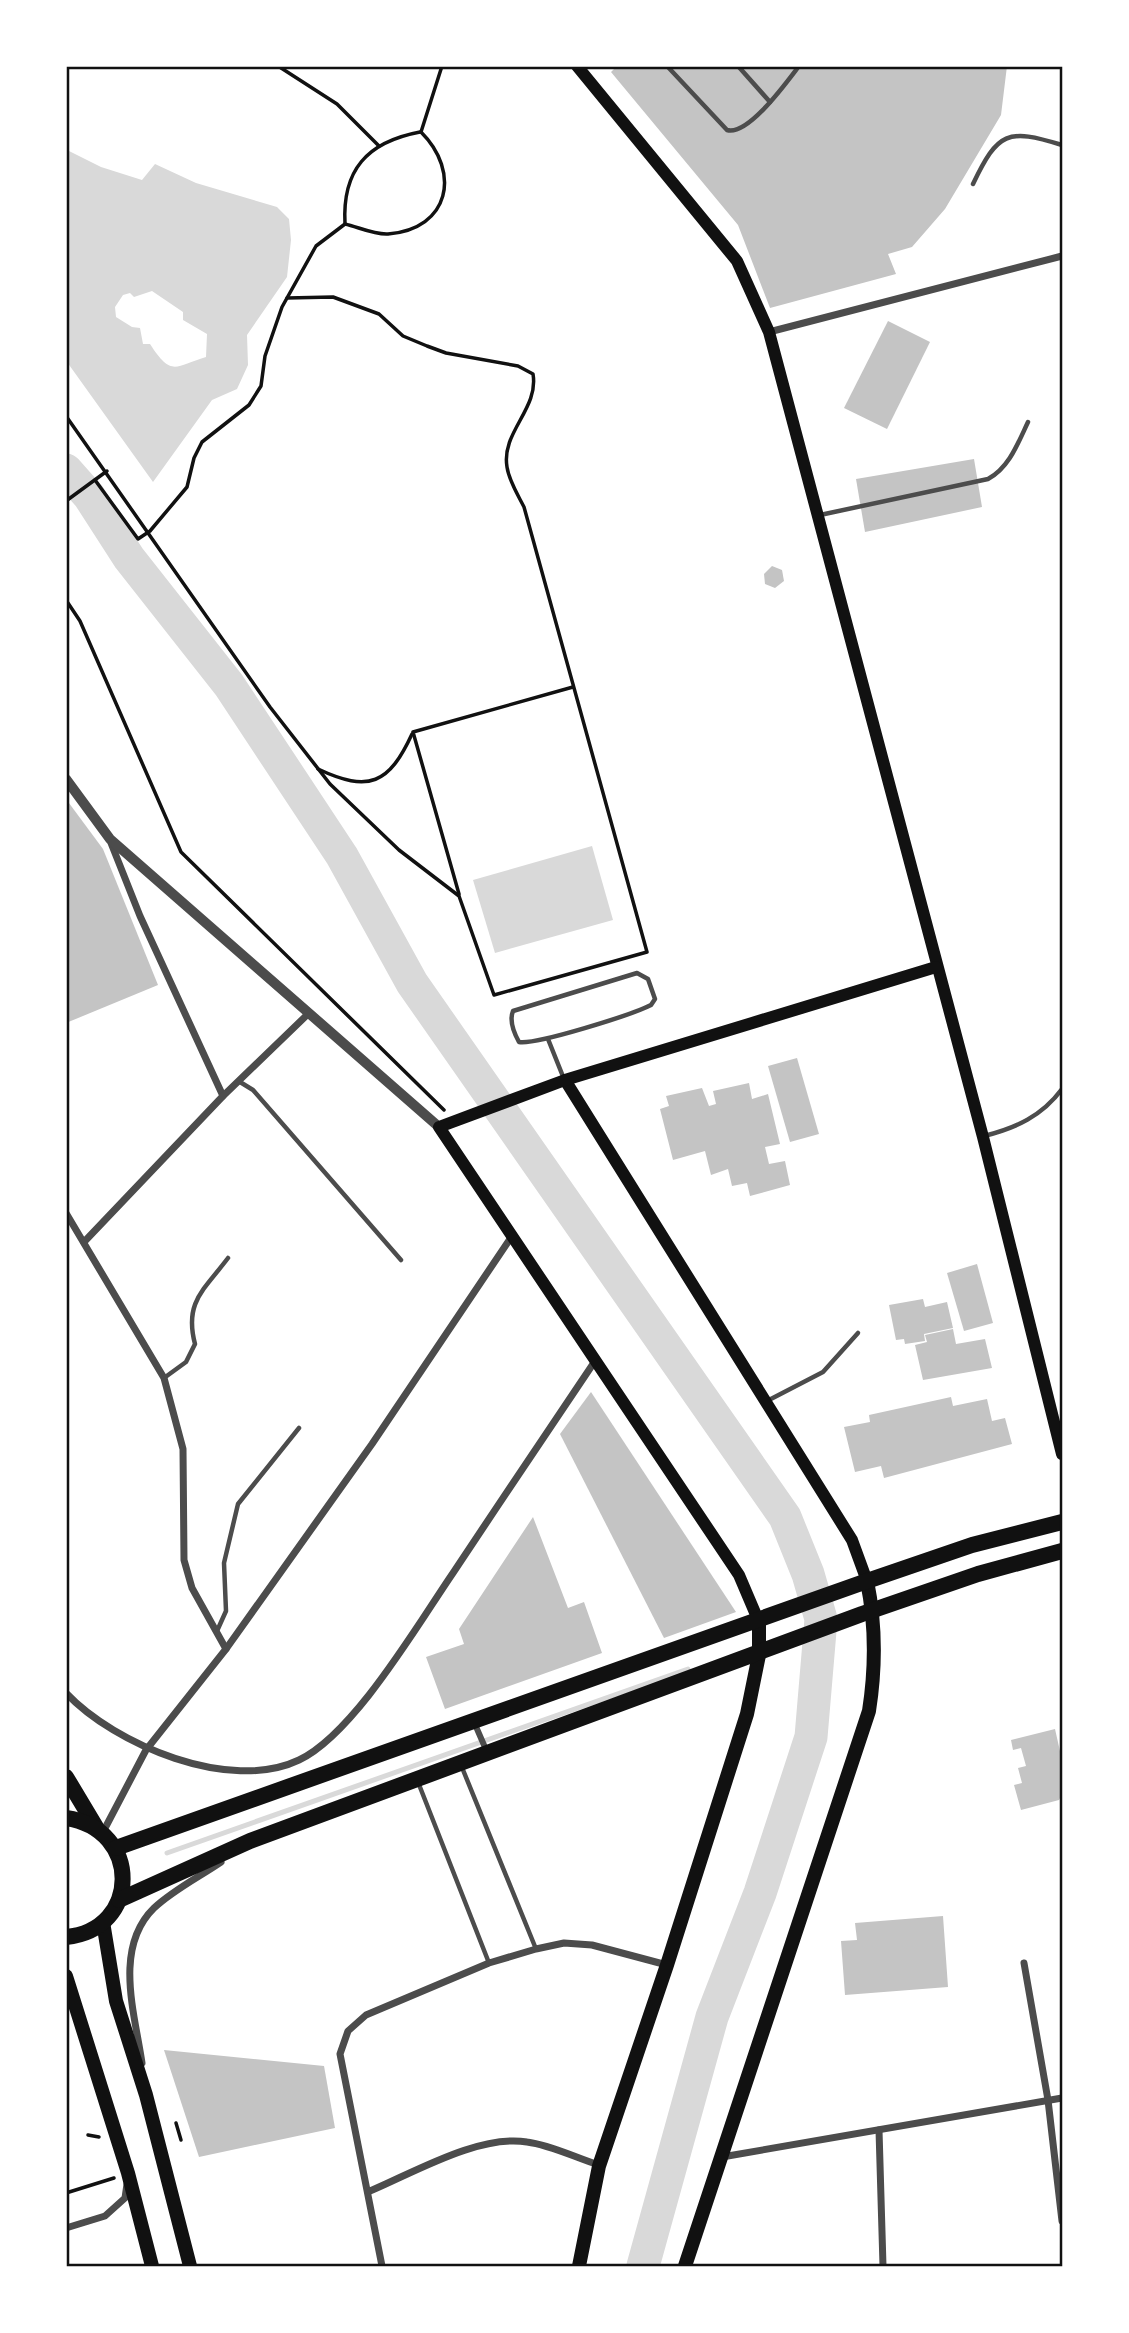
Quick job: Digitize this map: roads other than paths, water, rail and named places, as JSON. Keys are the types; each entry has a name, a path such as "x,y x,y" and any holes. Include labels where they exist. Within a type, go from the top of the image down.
{"highway":[{"path":"116,1849 765,1620 863,1582 972,1545 1062,1522"},
{"path":"119,1900 206,1858 250,1841 867,1613 978,1574 1062,1551"},
{"path":"66,1777 99,1830 116,1849 123,1879 119,1900 103,1922 89,1931 66,1937"},
{"path":"66,1818 99,1830"}],"main road":[{"path":"582,68 737,261 769,332 820,515 936,967 983,1137 1062,1454"},
{"path":"579,2266 599,2166 747,1714 765,1620 739,1575 439,1127 565,1080 936,967"},
{"path":"565,1080 764,1403 852,1540 863,1582 874,1678 869,1711 685,2266"},
{"path":"103,1922 116,2001 146,2095 190,2266"},
{"path":"66,1976 128,2173 152,2266"}],"street":[{"path":"769,332 1062,256"},
{"path":"66,779 110,839 439,1127"},
{"path":"110,839 140,916 223,1096"},
{"path":"84,1242 223,1096 308,1014"},
{"path":"66,1213 164,1378 183,1449 184,1560 192,1588 226,1649"},
{"path":"99,1830 146,1750 226,1649 372,1444 512,1236"},
{"path":"66,1693 80,1708 113,1732 146,1750 233,1771 269,1769 300,1760 334,1734 379,1682 595,1361"},
{"path":"474,1722 488,1754"},
{"path":"146,2095 130,1979 131,1949 140,1927 154,1908 250,1841"},
{"path":"382,2266 370,2191 340,2054 348,2031 366,2015 489,1963 564,1943 592,1945 667,1965"},
{"path":"1024,1963 1048,2101 1062,2221"},
{"path":"720,2158 1062,2098"},
{"path":"879,2130 883,2266"},
{"path":"370,2191 475,2147 502,2143 526,2141 599,2166"},
{"path":"66,2228 105,2216 115,2208 125,2198 128,2173"}],"lane":[{"path":"667,66 727,130 741,130 770,102 799,66"},
{"path":"738,66 770,102"},
{"path":"973,184 995,144 1016,135 1062,145"},
{"path":"820,515 988,479 998,474 1010,459 1028,422"},
{"path":"637,973 648,979 655,999 651,1005 548,1038 519,1042 510,1018 513,1011 637,973"},
{"path":"548,1038 565,1080"},
{"path":"240,1082 253,1090 401,1260"},
{"path":"983,1137 1010,1130 1035,1116 1050,1105 1062,1088"},
{"path":"164,1378 186,1362 195,1344 191,1327 193,1304 228,1258"},
{"path":"764,1403 822,1372 858,1333"},
{"path":"216,1632 226,1611 224,1563 238,1504 299,1428"},
{"path":"461,1764 536,1949"},
{"path":"417,1781 489,1963"}],"waterway":[{"path":"66,470 89,496 129,558 229,685 342,856 412,983 785,1517 808,1574 821,1619 811,1737 760,1893 712,2017 643,2266"},
{"path":"167,1853 688,1669"}]}
